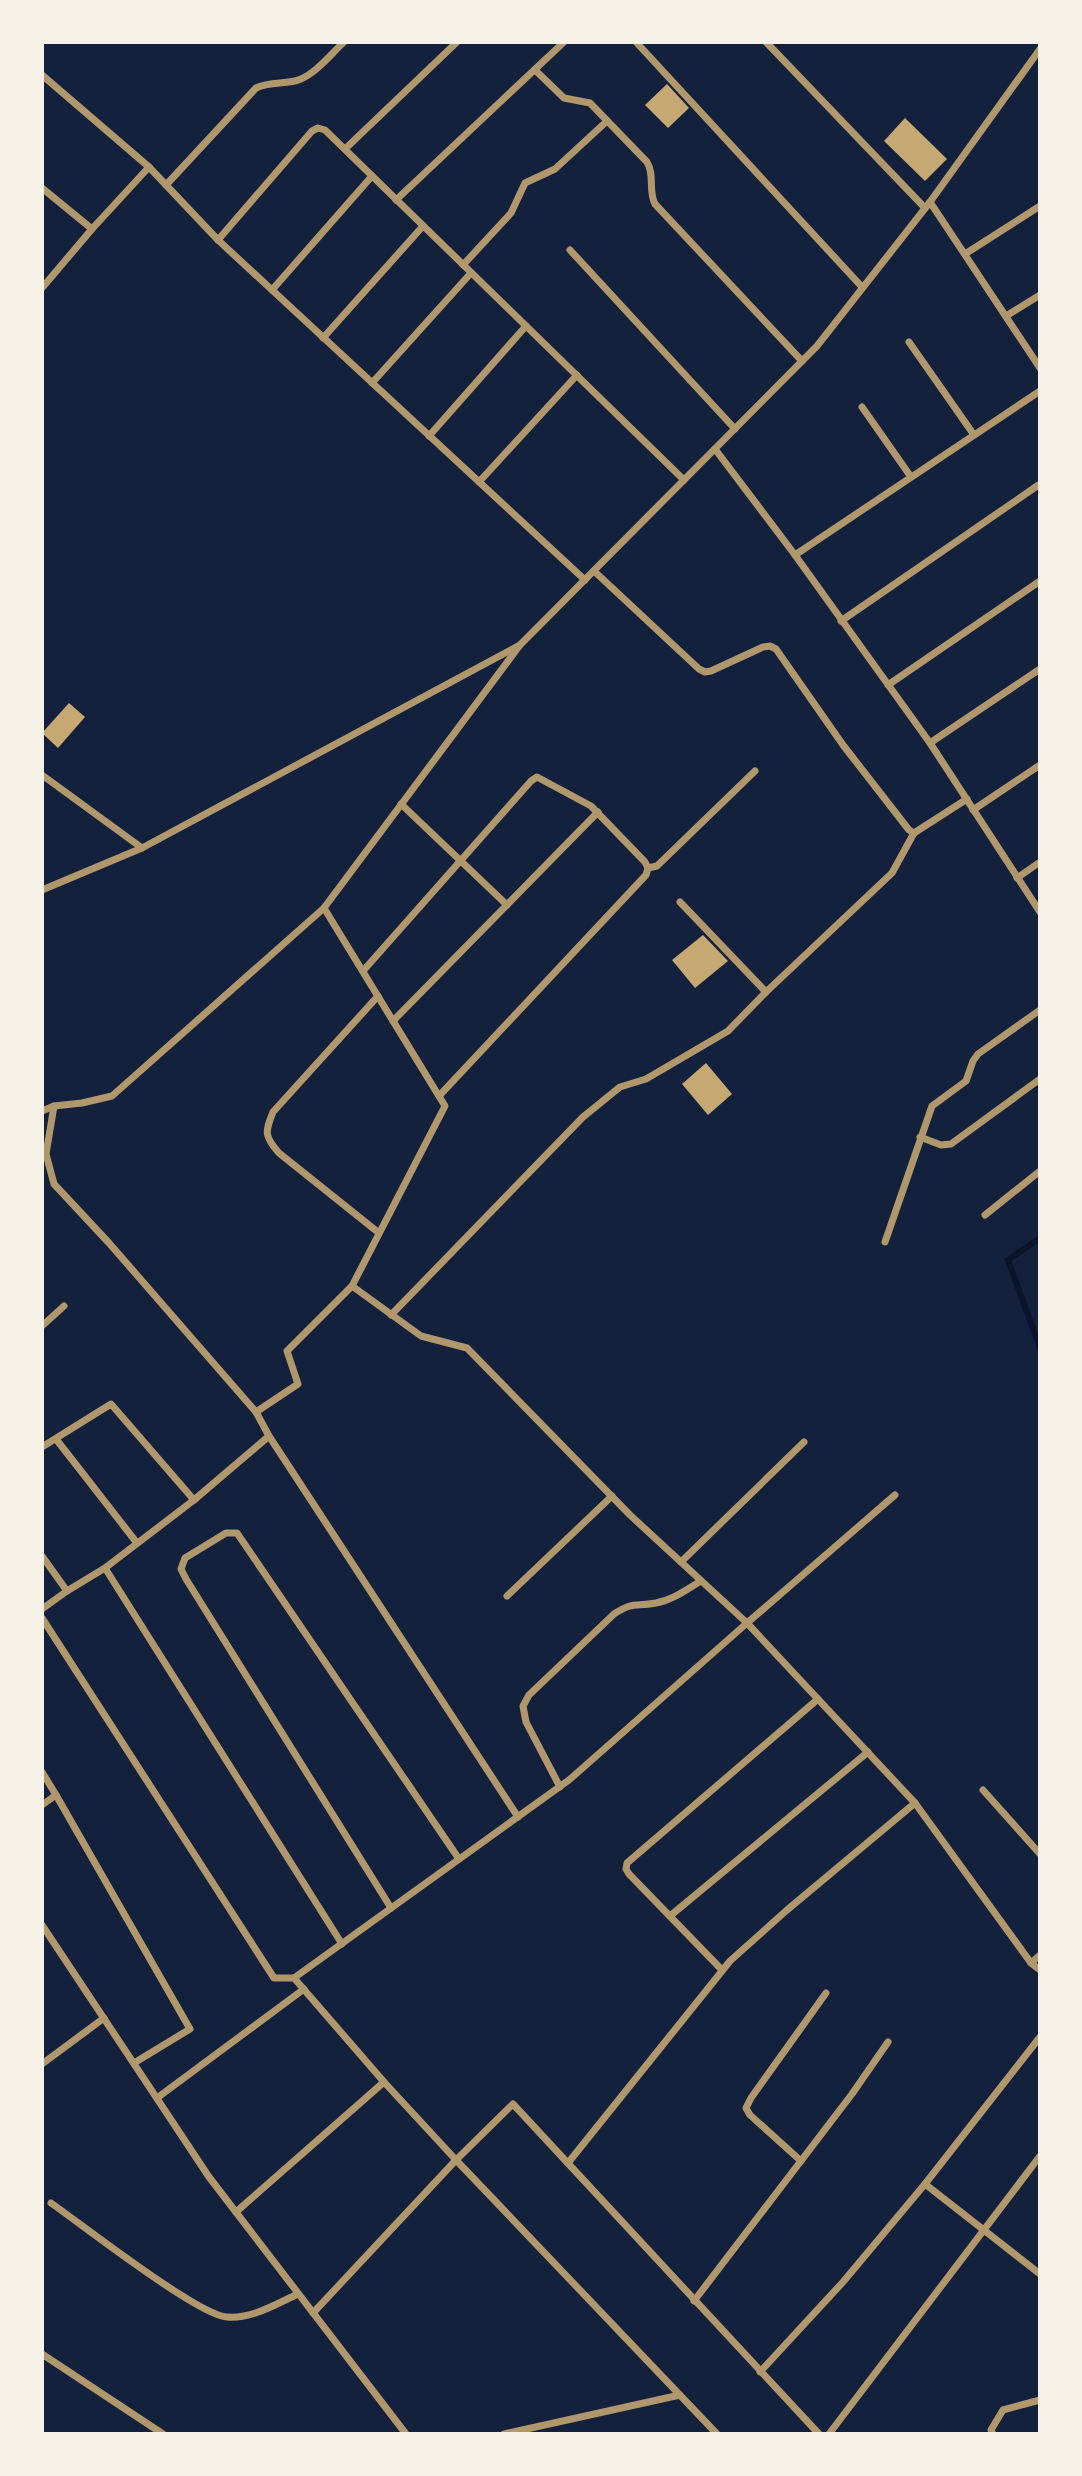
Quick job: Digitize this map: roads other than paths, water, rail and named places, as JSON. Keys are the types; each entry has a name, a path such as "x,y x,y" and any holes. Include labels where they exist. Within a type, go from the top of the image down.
{"street":[{"path":"166,185 256,88 266,83 300,80 344,42"},
{"path":"345,149 457,42"},
{"path":"396,200 564,42"},
{"path":"636,42 862,287"},
{"path":"766,42 925,208"},
{"path":"42,1111 54,1106 112,1096 324,908 520,645 817,346 925,208 1040,49"},
{"path":"535,70 564,99 590,103 649,166 652,199 655,204 802,361"},
{"path":"42,75 149,167 218,240 584,580"},
{"path":"463,265 511,213 526,183 555,169 607,121"},
{"path":"218,240 312,131 318,128 324,130 684,480"},
{"path":"42,288 149,167"},
{"path":"272,290 372,176"},
{"path":"42,188 92,229"},
{"path":"930,201 1040,369"},
{"path":"965,254 1040,206"},
{"path":"323,338 423,226"},
{"path":"570,250 736,429"},
{"path":"372,383 471,273"},
{"path":"1006,316 1040,295"},
{"path":"429,436 526,326"},
{"path":"909,342 974,435"},
{"path":"479,482 577,376"},
{"path":"795,555 1040,390"},
{"path":"862,407 911,477"},
{"path":"715,449 930,743 1040,912"},
{"path":"841,621 1040,484"},
{"path":"594,571 705,672 763,647 776,649 844,745 914,833"},
{"path":"888,685 1040,581"},
{"path":"42,890 142,848 520,645"},
{"path":"930,743 1040,668"},
{"path":"973,810 1040,765"},
{"path":"648,868 657,866 755,771"},
{"path":"42,775 142,848"},
{"path":"363,971 537,777 585,802 598,812 645,862 648,868 646,875 439,1096"},
{"path":"391,1314 605,1097 620,1087 646,1079 719,1038 892,873 914,833 967,799"},
{"path":"401,804 507,905"},
{"path":"393,1021 598,812"},
{"path":"1017,878 1040,862"},
{"path":"680,902 766,992"},
{"path":"256,1412 298,1384 288,1351 352,1286 445,1106 324,908"},
{"path":"378,996 273,1112 266,1129 270,1142 279,1153 379,1233"},
{"path":"885,1242 932,1106 967,1081 973,1060 978,1054 1040,1010"},
{"path":"920,1137 942,1145 951,1144 1040,1079"},
{"path":"54,1106 47,1154 54,1184 256,1412 269,1436 518,1817"},
{"path":"985,1215 1040,1171"},
{"path":"352,1286 421,1336 467,1348 612,1496 747,1623 915,1803 1031,1963 1040,1970"},
{"path":"42,1326 64,1306"},
{"path":"42,1447 111,1404 194,1500"},
{"path":"42,1609 105,1568 194,1500 269,1436"},
{"path":"56,1438 137,1543"},
{"path":"681,1562 804,1442"},
{"path":"42,1618 274,1978 294,1978 560,1787 895,1495"},
{"path":"507,1596 612,1496"},
{"path":"391,1908 186,1579 181,1569 185,1558 226,1533 237,1533 459,1859"},
{"path":"42,1556 67,1591"},
{"path":"105,1568 342,1944"},
{"path":"560,1787 526,1722 523,1706 529,1695 614,1614 628,1605 657,1603 674,1597 701,1581"},
{"path":"722,1970 629,1874 627,1863 818,1699"},
{"path":"670,1916 868,1752"},
{"path":"42,1772 190,2029 134,2063"},
{"path":"983,1790 1040,1854"},
{"path":"42,1805 56,1795"},
{"path":"568,2163 722,1970 787,1910 915,1803"},
{"path":"42,1925 209,2177 406,2434"},
{"path":"1031,1963 1040,1955"},
{"path":"294,1978 456,2160 717,2434"},
{"path":"157,2098 303,1989"},
{"path":"801,2161 750,2115 746,2108 826,1993"},
{"path":"42,2064 104,2018"},
{"path":"760,2372 843,2283 1040,2037"},
{"path":"694,2301 888,2042"},
{"path":"236,2212 384,2082"},
{"path":"313,2314 456,2160 513,2104 819,2434"},
{"path":"830,2434 1040,2156"},
{"path":"925,2183 1040,2274"},
{"path":"51,2203 191,2302 224,2318 247,2316 298,2294"},
{"path":"42,2354 163,2434"},
{"path":"503,2434 680,2395"},
{"path":"993,2434 991,2430 1003,2410 1040,2400"}],"waterway":[{"path":"1040,1238 1008,1260 1040,1348"}]}
